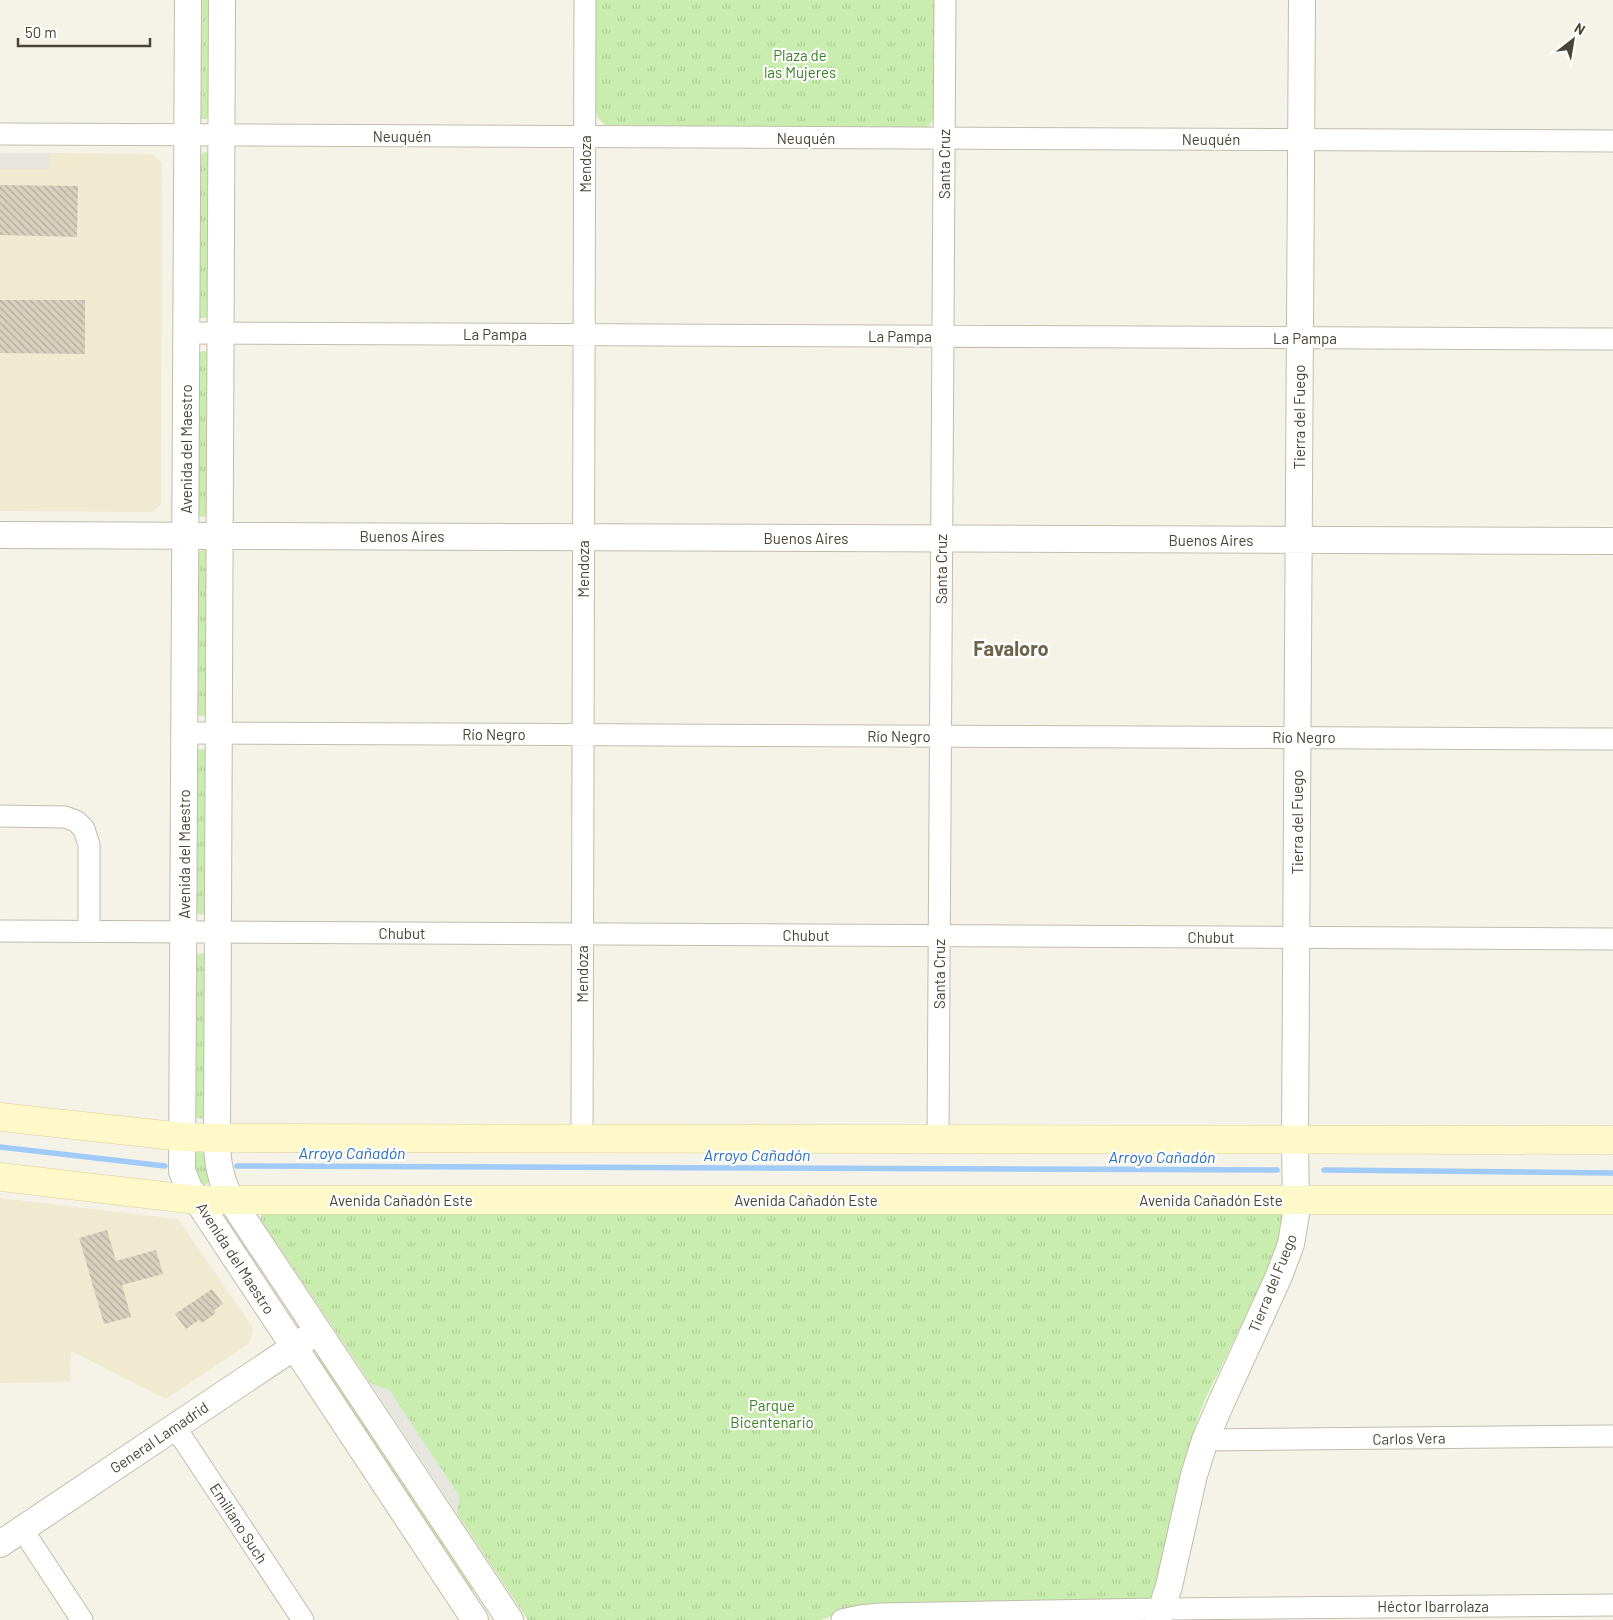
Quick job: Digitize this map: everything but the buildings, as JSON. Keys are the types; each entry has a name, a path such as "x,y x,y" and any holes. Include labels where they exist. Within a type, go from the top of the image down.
{"main road":[{"path":"0,1117 183,1137 217,1138 1613,1140"},
{"name":"Avenida Cañadón Este","path":"0,1177 197,1200 1613,1200"}],"street":[{"name":"Avenida del Maestro","path":"188,0 182,1171 184,1180 470,1618"},
{"name":"Avenida del Maestro","path":"222,0 218,1168 231,1200 503,1610"},
{"name":"Mendoza","path":"582,1138 585,0"},
{"name":"Santa Cruz","path":"938,1139 945,0"},
{"name":"Tierra del Fuego","path":"1160,1614 1194,1475 1205,1440 1285,1259 1295,1228 1302,0"},
{"name":"Neuquén","path":"0,134 1613,141"},
{"name":"La Pampa","path":"186,333 1613,339"},
{"name":"Buenos Aires","path":"0,535 1613,541"},
{"name":"Río Negro","path":"184,733 1613,739"},
{"path":"0,816 65,817 76,821 84,829 89,845 89,931"},
{"name":"Chubut","path":"0,931 1613,939"},
{"name":"General Lamadrid","path":"0,1544 318,1331"},
{"name":"Emiliano Such","path":"175,1427 303,1620"},
{"name":"Carlos Vera","path":"1205,1440 1613,1436"},
{"path":"22,1529 82,1620"},
{"name":"Héctor Ibarrolaza","path":"842,1620 881,1614 1585,1612 1613,1605"},
{"path":"470,1618 503,1610"}],"shaded area":[{"path":"0,153 50,153 50,169 0,169"},
{"path":"50,153 153,154 162,164 161,504 152,512 0,511 0,169 49,169"},
{"path":"0,1198 178,1219 253,1328 250,1343 166,1399 71,1351 70,1382 0,1383"},
{"path":"371,1384 389,1390 459,1496 457,1514"}],"green space":[{"path":"197,0 214,0 210,117 205,119 200,118"},
{"name":"Plaza de las Mujeres","path":"595,0 935,0 934,118 929,126 921,129 605,125 596,113"},
{"path":"208,153 208,317 202,318 197,316 200,154"},
{"path":"204,351 209,353 208,514 204,517 198,516 198,352"},
{"path":"206,551 206,716 201,716 196,714 198,552"},
{"path":"203,749 208,751 207,912 202,915 195,912 197,750"},
{"path":"196,954 207,955 206,1116 201,1119 193,1116"},
{"path":"197,1152 206,1153 210,1182 205,1185 197,1183 193,1156"},
{"name":"Parque Bicentenario","path":"1281,1212 1285,1221 1273,1260 1204,1402 1196,1425 1176,1495 1155,1590 1151,1598 1147,1601 845,1611 821,1620 528,1620 457,1514 459,1496 389,1390 371,1384 261,1220 261,1213"},
{"path":"320,1355 475,1588 470,1591 315,1359"}],"waterway":[{"name":"Arroyo Cañadón","path":"0,1147 165,1166"},
{"name":"Arroyo Cañadón","path":"237,1166 1277,1170"},
{"path":"1324,1170 1613,1173"}],"district":[{"name":"Favaloro","path":"1011,648"}]}
